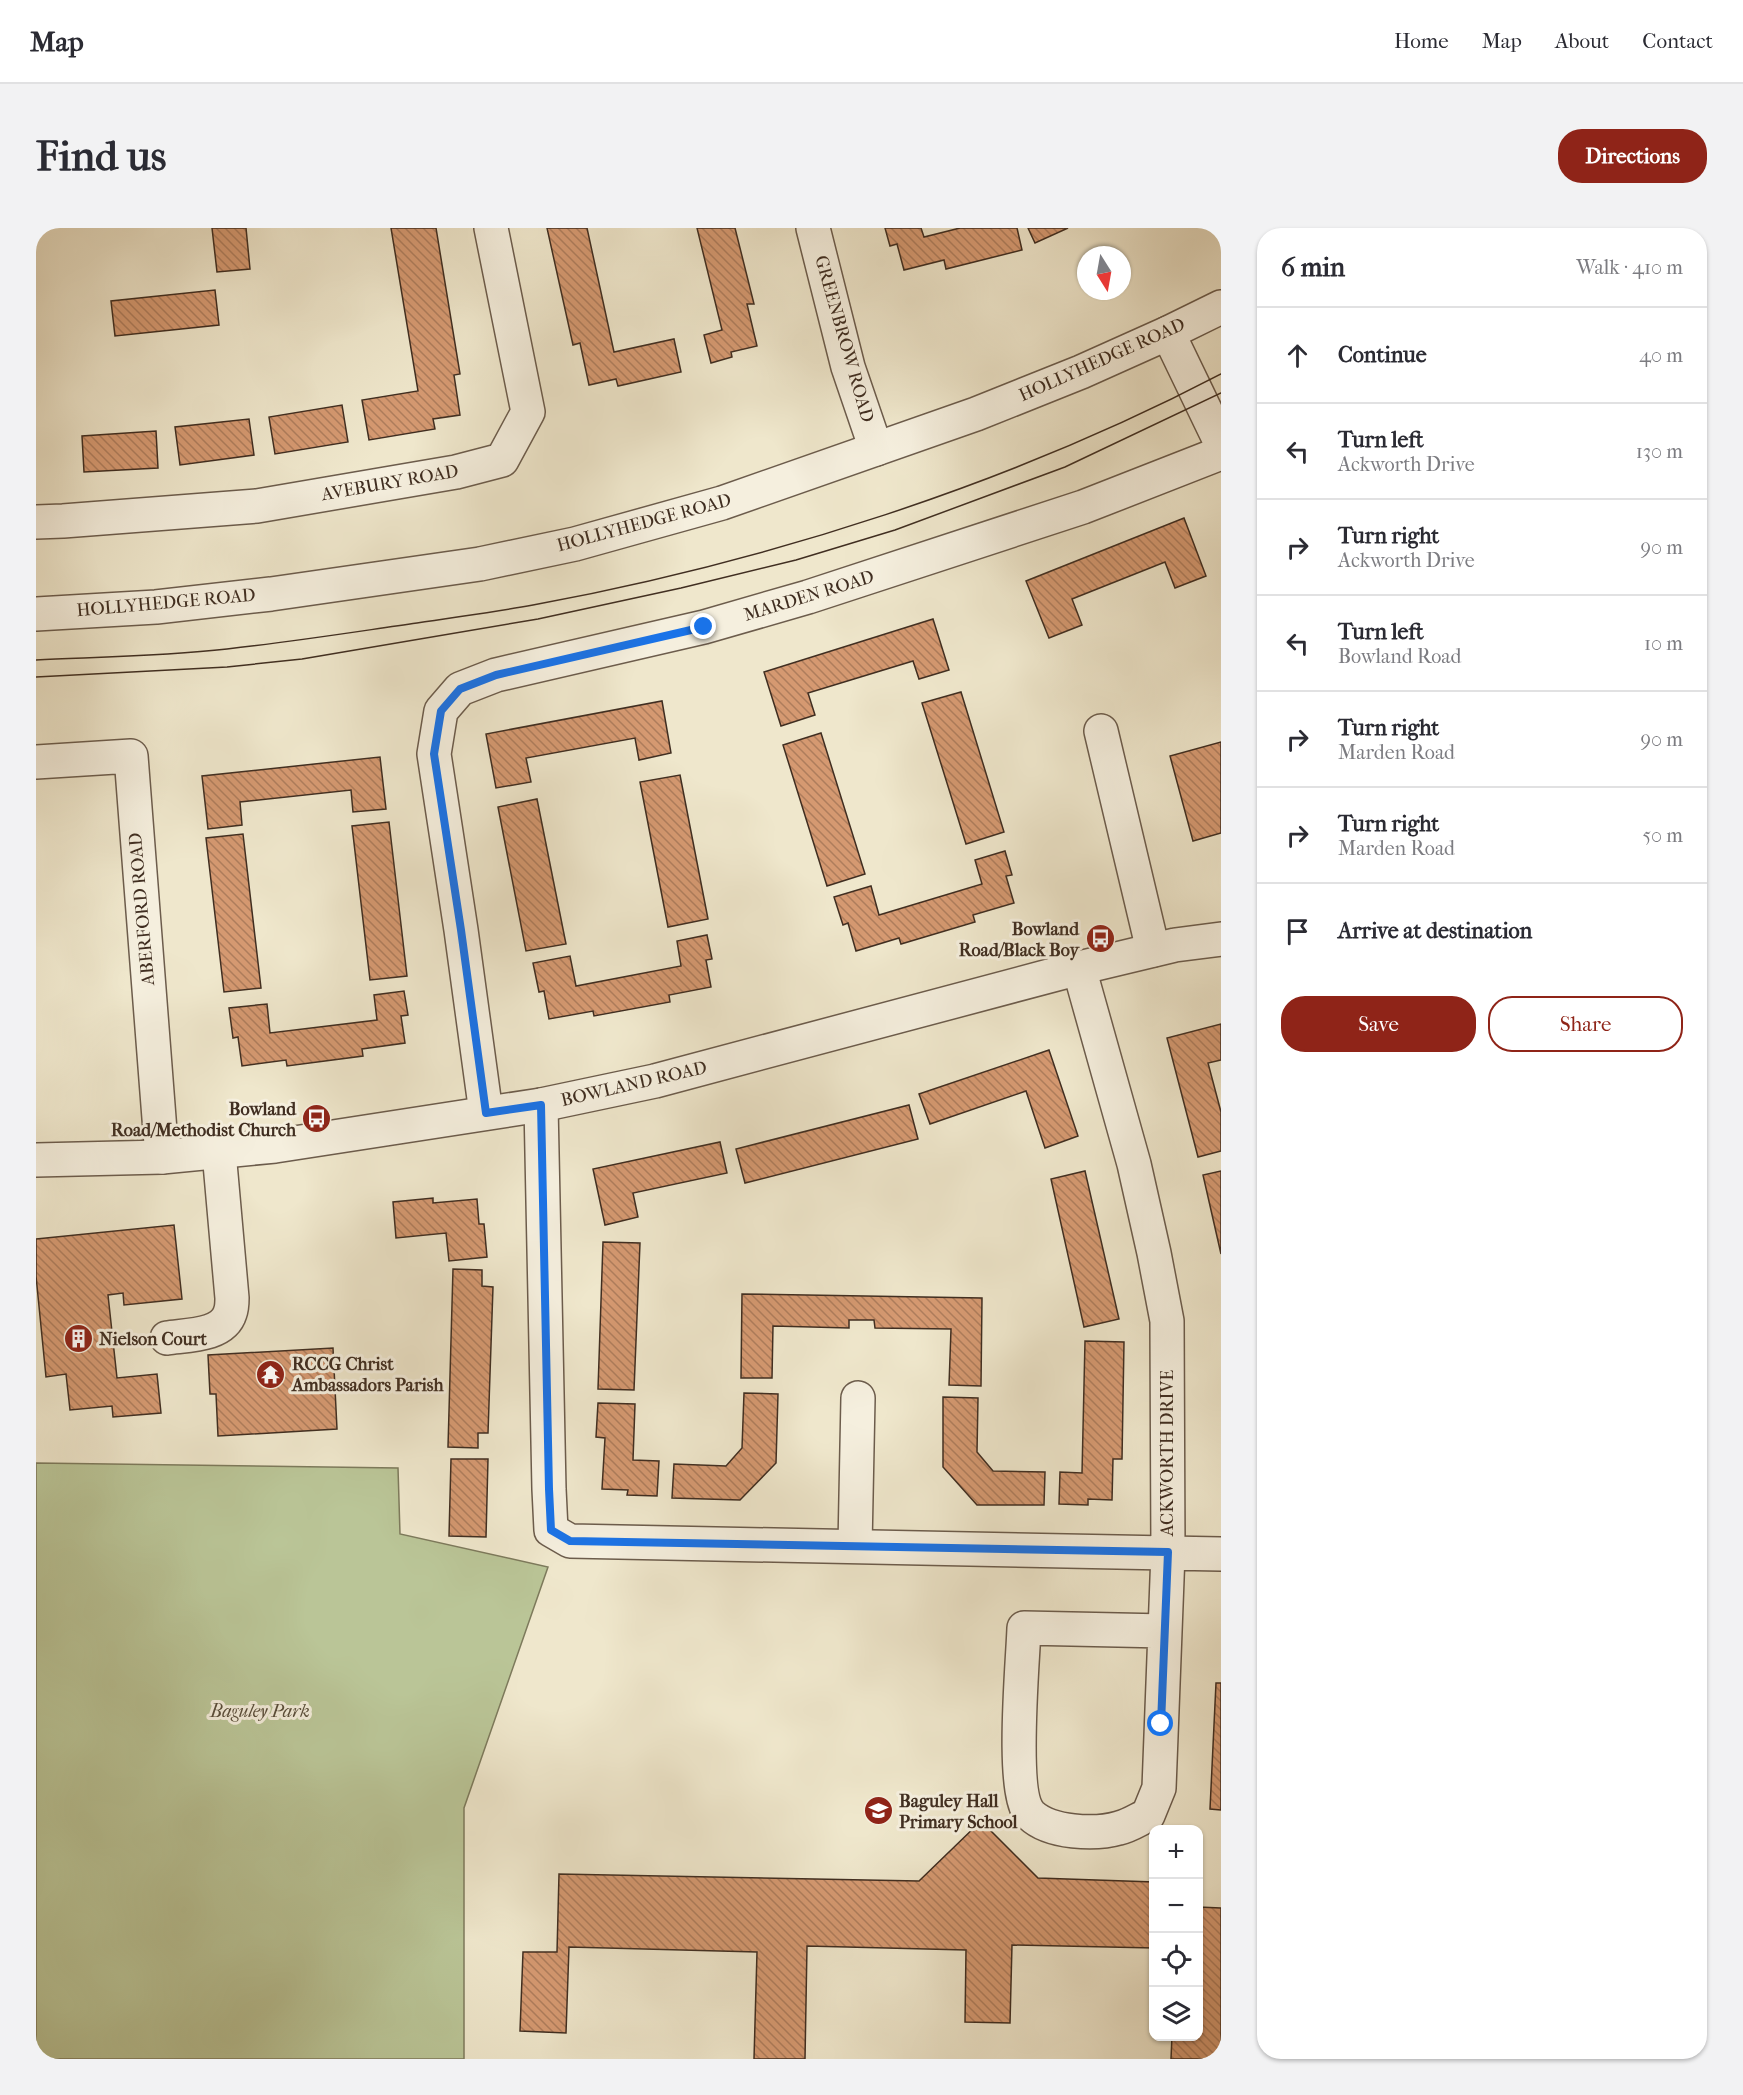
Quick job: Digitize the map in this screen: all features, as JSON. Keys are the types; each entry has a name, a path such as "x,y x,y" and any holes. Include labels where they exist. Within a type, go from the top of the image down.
{"street":[{"name":"AVEBURY ROAD","path":"36,522 257,506 456,472 502,460 528,412 490,228"},
{"name":"GREENBROW ROAD","path":"813,228 849,369 876,449"},
{"name":"HOLLYHEDGE ROAD","path":"36,614 202,602 480,564 574,543 722,503 976,414 1071,376 1221,307"},
{"path":"1168,333 1221,442"},
{"name":"MARDEN ROAD","path":"486,1113 434,754 441,711 460,689 496,675 704,627 798,600 1083,507 1221,453"},
{"path":"1101,731 1153,950"},
{"name":"ABERFORD ROAD","path":"36,762 131,756 162,1157"},
{"name":"BOWLAND ROAD","path":"36,1160 162,1157 275,1146 541,1105 655,1081 1079,968 1175,945 1221,939"},
{"name":"ACKWORTH DRIVE","path":"541,1105 551,1530 570,1541 1168,1552 1167,1321 1134,1164 1079,968"},
{"path":"167,1338 207,1332 226,1320 230,1312 232,1298 219,1152"},
{"path":"855,1546 858,1398"},
{"path":"1165,1631 1024,1628 1019,1748 1022,1792 1030,1814 1056,1829 1092,1831 1120,1828 1149,1815 1159,1788 1165,1631 1168,1552 1221,1554"}],"green space":[{"name":"Baguley Park","path":"36,1463 398,1468 400,1534 548,1567 464,1808 464,2059 36,2059"}],"building":[{"path":"212,228 246,228 250,269 217,272"},
{"path":"391,228 436,228 460,374 454,375 460,415 433,419 435,429 369,440 362,400 418,391"},
{"path":"547,228 587,228 614,352 674,339 681,372 618,386 616,379 589,385 580,343 573,345"},
{"path":"697,228 735,228 754,304 747,304 757,346 731,352 732,357 711,363 704,335 722,330"},
{"path":"885,228 921,228 924,237 960,228 1017,228 1022,250 946,269 944,260 904,270 897,244 890,246"},
{"path":"1028,228 1068,228 1035,243"},
{"path":"215,290 219,325 115,336 111,301"},
{"path":"342,405 348,442 275,454 269,417"},
{"path":"249,419 254,455 180,465 175,427"},
{"path":"156,431 158,468 84,472 82,436"},
{"path":"1184,518 1206,576 1175,588 1165,562 1072,599 1082,625 1049,638 1026,581"},
{"path":"933,619 949,670 919,679 913,661 808,693 815,715 781,726 764,672"},
{"path":"961,692 1004,832 966,844 922,703"},
{"path":"662,701 671,753 639,760 635,738 526,758 531,782 496,788 486,734"},
{"path":"821,733 865,874 827,886 783,745"},
{"path":"1221,742 1221,833 1193,841 1170,756"},
{"path":"380,757 386,809 353,812 351,790 240,802 242,825 208,829 202,776"},
{"path":"680,775 708,919 668,927 640,782"},
{"path":"537,799 566,944 526,951 498,807"},
{"path":"389,822 407,976 370,980 352,826"},
{"path":"243,834 261,988 224,992 206,838"},
{"path":"1005,851 1012,875 1006,876 1014,903 973,915 975,922 901,944 899,938 856,951 848,923 843,925 834,897 871,886 879,915 982,884 975,860"},
{"path":"707,935 712,959 706,960 711,987 669,995 670,1002 594,1016 593,1011 549,1019 544,991 539,992 533,963 570,956 576,986 681,966 677,941"},
{"path":"404,991 408,1015 401,1016 405,1043 362,1049 363,1056 287,1066 286,1060 242,1066 238,1037 233,1038 229,1008 267,1004 270,1033 377,1020 374,995"},
{"path":"1221,1024 1221,1060 1208,1063 1221,1112 1221,1151 1198,1157 1167,1038"},
{"path":"1049,1050 1078,1136 1045,1148 1026,1091 930,1124 919,1094"},
{"path":"909,1105 918,1139 745,1183 736,1149"},
{"path":"720,1142 727,1173 633,1193 638,1217 605,1225 593,1169"},
{"path":"1085,1171 1119,1319 1084,1327 1051,1179"},
{"path":"1221,1171 1221,1254 1203,1175"},
{"path":"433,1198 433,1203 477,1199 479,1224 484,1224 487,1257 449,1261 446,1233 396,1238 393,1202"},
{"name":"Nielson Court","path":"174,1225 182,1299 124,1305 123,1293 108,1295 117,1378 157,1374 161,1413 113,1417 112,1406 70,1410 66,1374 46,1377 36,1276 36,1239"},
{"path":"603,1242 640,1243 634,1390 598,1389"},
{"path":"453,1269 482,1270 482,1286 493,1287 488,1433 478,1433 478,1448 448,1447"},
{"path":"742,1294 982,1298 981,1386 949,1385 951,1329 875,1328 874,1320 849,1320 849,1328 773,1326 772,1378 741,1378"},
{"path":"1085,1341 1124,1342 1122,1459 1113,1459 1112,1500 1088,1499 1088,1505 1059,1504 1060,1472 1082,1473"},
{"name":"RCCG Christ Ambassadors Parish","path":"333,1348 337,1429 218,1436 216,1394 210,1394 208,1355"},
{"path":"744,1393 778,1394 776,1463 740,1500 672,1498 674,1464 726,1466 742,1448"},
{"path":"943,1397 978,1398 977,1452 993,1471 1045,1472 1044,1505 977,1505 943,1467"},
{"path":"598,1403 635,1404 633,1460 659,1461 657,1496 627,1495 628,1490 602,1489 605,1438 596,1437"},
{"path":"451,1459 488,1459 486,1537 449,1536"},
{"path":"1216,1683 1221,1683 1221,1810 1210,1809"},
{"name":"Baguley Hall Primary School","path":"981,1821 1038,1878 1149,1882 1149,1948 1012,1945 1010,2023 965,2022 966,1950 807,1946 805,2059 754,2059 757,1952 569,1947 566,2033 520,2031 523,1952 557,1952 559,1874 919,1881"},
{"path":"1203,1907 1221,1908 1221,2059 1171,2059 1172,2041 1203,2041"}],"tram line":[{"path":"36,660 180,653 299,640 533,605 709,566 886,515 972,484 1141,414 1221,374"},
{"path":"36,677 227,667 302,659 538,619 681,588 796,560 895,530 1065,467 1221,393"}],"place":[{"name":"Bowland Road/Black Boy","path":"1100,939"},
{"name":"Bowland Road/Methodist Church","path":"317,1119"},
{"name":"Nielson Court","path":"78,1339"},
{"name":"RCCG Christ Ambassadors Parish","path":"271,1374"},
{"name":"Baguley Hall Primary School","path":"878,1811"}],"route":[{"path":"704,627 496,675 460,689 441,711 434,754 486,1113 541,1105 551,1530 570,1541 1168,1552 1161,1724"}]}
